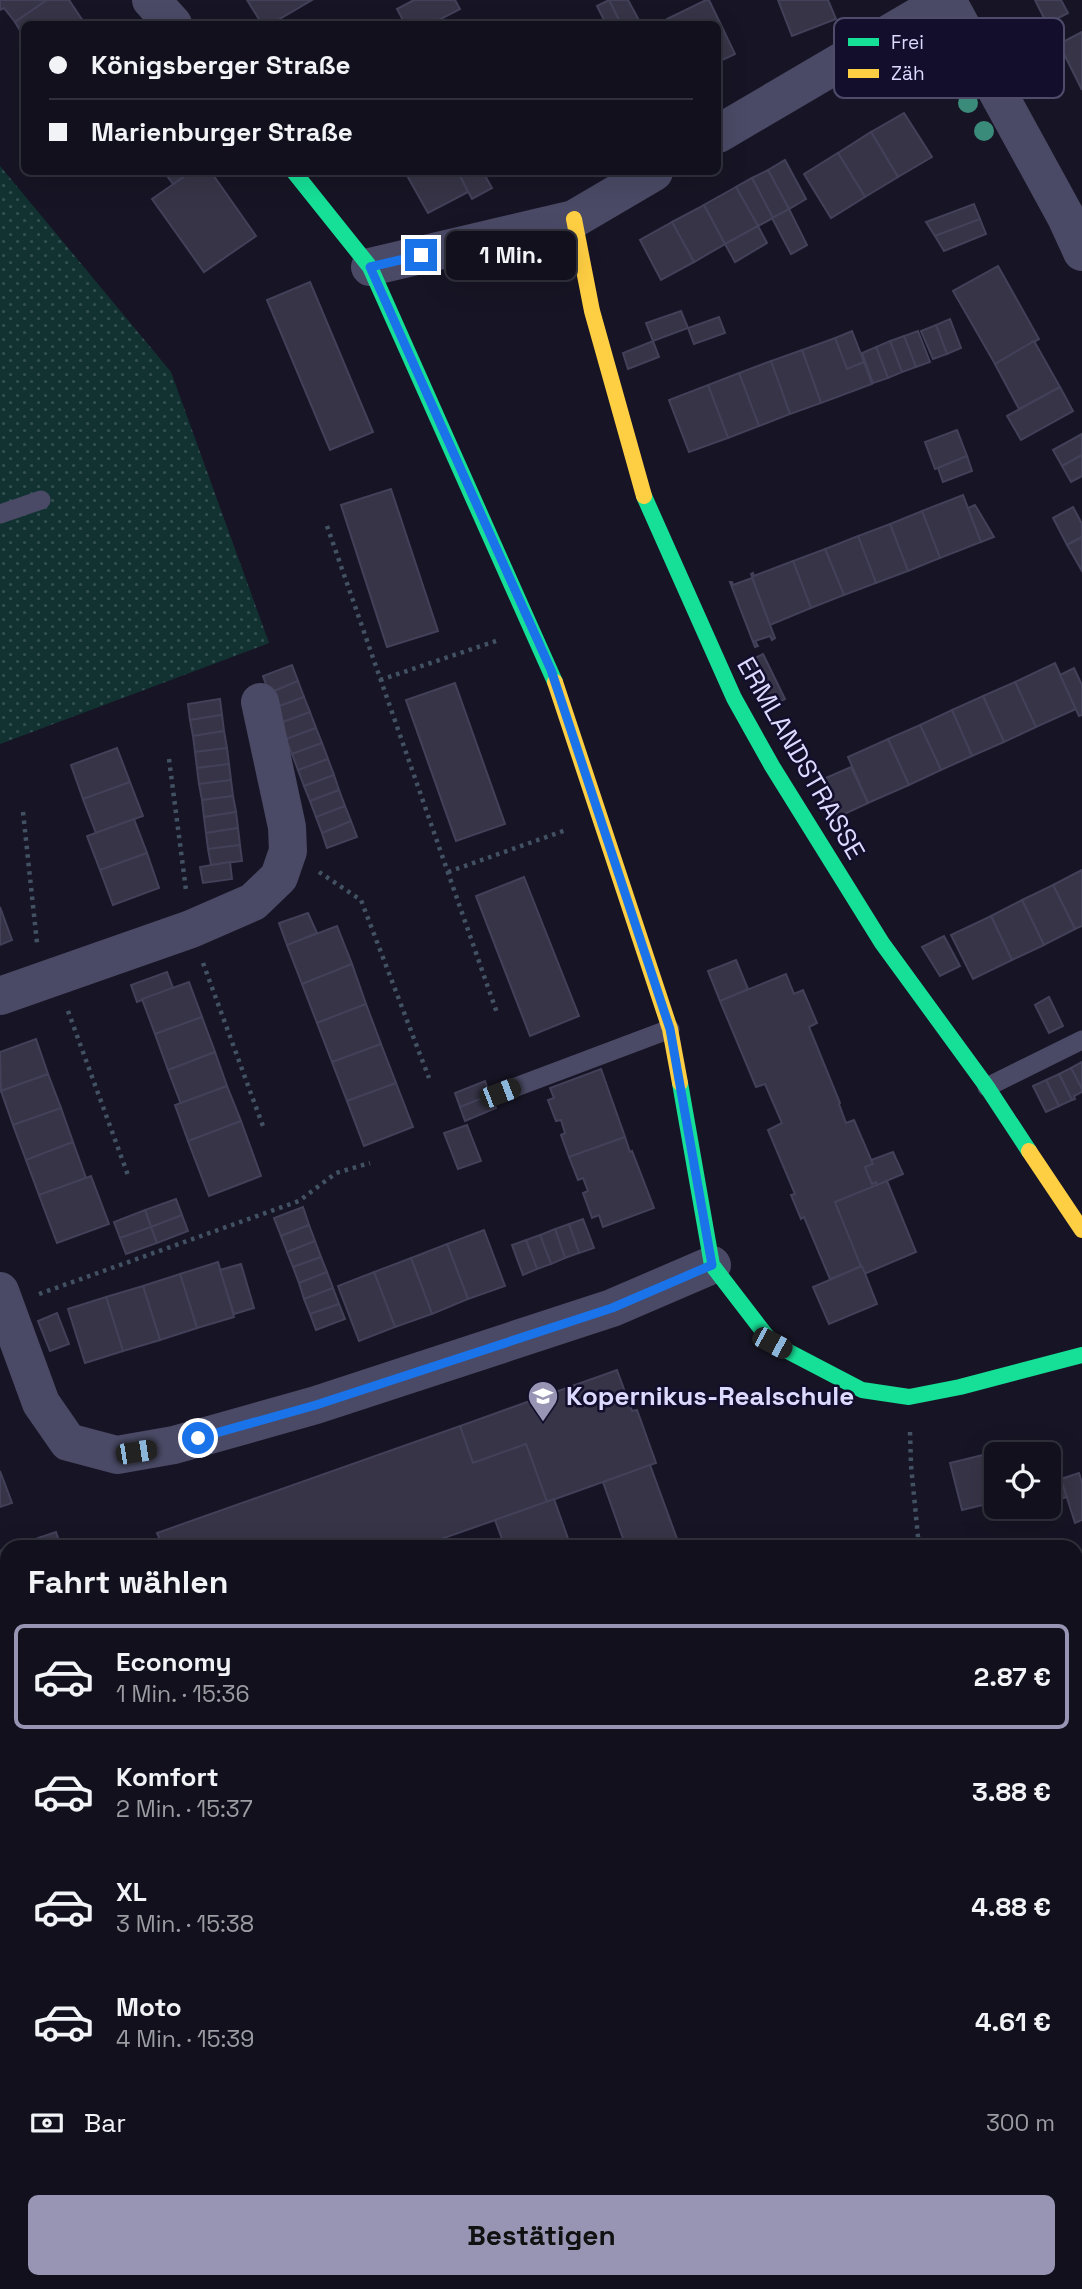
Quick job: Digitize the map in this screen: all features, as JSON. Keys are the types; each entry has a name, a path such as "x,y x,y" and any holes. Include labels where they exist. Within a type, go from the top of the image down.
{"street":[{"path":"151,0 170,21"},
{"path":"915,18 946,0 956,18"},
{"path":"721,132 834,66"},
{"path":"1000,98 1066,216 1082,251"},
{"path":"296,175 370,267 551,670 670,1029 712,1265 772,1343 862,1390 909,1396 960,1387 1082,1355"},
{"path":"370,267 574,219 649,175"},
{"name":"ERMLANDSTRASSE","path":"574,219 592,311 646,501 734,698 772,766 882,943 987,1087 1082,1230"},
{"path":"0,996 191,929 253,902 279,877 288,851 287,827 260,702"},
{"path":"3,1299 41,1403 68,1442 117,1455 174,1445 316,1405 612,1308 712,1265"}],"lane":[{"path":"0,514 41,500"},
{"path":"500,1093 670,1029"},
{"path":"987,1087 1082,1040"}],"path":[{"path":"327,526 497,1013"},
{"path":"380,680 533,629"},
{"path":"169,759 191,929 264,1129"},
{"path":"23,812 48,980 129,1178"},
{"path":"448,872 600,818"},
{"path":"288,851 361,900 429,1078"},
{"path":"3,1299 299,1201 336,1173 370,1163"},
{"path":"909,1396 911,1465 918,1540"}],"green space":[{"path":"0,166 171,372 269,643 0,744"}],"building":[{"path":"0,0 47,0 15,22 4,8 0,10"},
{"path":"47,0 69,0 83,21 21,21 21,32 15,22"},
{"path":"247,0 312,0 276,21 260,21"},
{"path":"414,0 455,0 460,9 437,21 403,21 397,9"},
{"path":"609,0 628,0 639,21 620,21"},
{"path":"609,0 620,21 604,21 597,6"},
{"path":"709,0 719,21 668,21 667,19"},
{"path":"778,0 828,0 834,20 792,36"},
{"path":"1035,0 1061,0 1068,13 1058,18 1044,18"},
{"path":"721,25 735,54 721,61"},
{"path":"1082,32 1082,90 1064,54 1064,41"},
{"path":"904,113 932,157 898,177 871,132"},
{"path":"871,132 898,177 865,197 838,153"},
{"path":"838,153 865,197 831,218 804,174"},
{"path":"785,160 806,199 789,209 768,170"},
{"path":"768,170 789,209 773,218 752,178"},
{"path":"166,175 186,175 173,184"},
{"path":"187,175 213,175 256,236 204,272 152,199"},
{"path":"407,175 460,175 468,192 428,213"},
{"path":"460,175 485,175 492,188 472,199"},
{"path":"752,178 773,218 758,226 736,187"},
{"path":"736,187 758,226 725,244 704,205"},
{"path":"974,204 980,219 935,236 926,222"},
{"path":"704,205 725,244 694,262 672,222"},
{"path":"789,209 807,245 791,254 772,218"},
{"path":"980,219 986,234 944,251 935,236"},
{"path":"672,222 694,262 661,280 640,240"},
{"path":"758,226 767,243 735,262 725,244"},
{"path":"998,266 1039,339 995,364 953,291"},
{"path":"310,282 373,432 330,450 267,300"},
{"path":"681,311 688,328 653,341 646,323"},
{"path":"719,317 725,333 694,344 688,328"},
{"path":"950,319 961,348 947,354 936,325"},
{"path":"936,325 947,354 933,359 921,331"},
{"path":"852,331 864,362 847,369 835,338"},
{"path":"918,331 930,362 916,367 904,336"},
{"path":"904,336 916,367 902,372 890,341"},
{"path":"835,338 847,369 864,362 872,384 821,403 802,350"},
{"path":"653,341 659,357 628,369 623,353"},
{"path":"890,341 902,372 888,378 876,347"},
{"path":"1034,341 1060,387 1019,409 995,364"},
{"path":"876,347 888,378 873,383 862,353"},
{"path":"802,350 821,403 790,414 771,361"},
{"path":"771,361 790,414 759,426 739,373"},
{"path":"739,373 759,426 728,438 708,385"},
{"path":"708,385 728,438 689,452 669,400"},
{"path":"1060,387 1073,411 1021,440 1007,416"},
{"path":"957,430 967,456 935,469 925,442"},
{"path":"1082,434 1082,455 1062,466 1053,450"},
{"path":"1082,455 1082,476 1071,482 1062,466"},
{"path":"967,456 972,471 943,482 938,468"},
{"path":"391,489 438,631 387,647 341,505"},
{"path":"963,495 981,542 940,558 922,511"},
{"path":"975,505 994,537 981,542 968,508"},
{"path":"1073,507 1082,524 1082,537 1067,545 1053,518"},
{"path":"922,511 940,558 908,571 890,524"},
{"path":"890,524 908,571 876,583 858,536"},
{"path":"858,536 876,583 844,595 825,549"},
{"path":"1082,537 1082,571 1067,545"},
{"path":"825,549 844,595 811,608 793,561"},
{"path":"793,561 811,608 770,625 751,574 754,576"},
{"path":"752,578 775,638 772,640 770,636 755,641 758,646 755,647 730,582 733,585"},
{"path":"763,654 785,699 768,707 745,663"},
{"path":"1055,663 1076,709 1036,727 1015,682"},
{"path":"292,665 298,681 269,693 263,676"},
{"path":"1074,668 1082,685 1082,715 1079,716 1060,675"},
{"path":"298,681 304,697 274,708 269,693"},
{"path":"1015,682 1036,727 1004,742 983,696"},
{"path":"455,683 505,824 456,841 406,700"},
{"path":"983,696 1004,742 972,756 952,710"},
{"path":"304,697 310,712 280,723 274,708"},
{"path":"220,699 222,715 190,720 188,704"},
{"path":"952,710 972,756 941,770 920,725"},
{"path":"310,712 316,728 286,739 280,723"},
{"path":"222,715 224,731 193,736 190,720"},
{"path":"920,725 941,770 909,785 888,739"},
{"path":"316,728 322,743 292,754 286,739"},
{"path":"224,731 227,748 195,752 193,736"},
{"path":"888,739 909,785 868,803 848,757"},
{"path":"322,743 328,759 298,770 292,754"},
{"path":"117,748 130,782 83,799 71,765"},
{"path":"227,748 229,764 197,768 195,752"},
{"path":"328,759 334,775 304,786 298,770"},
{"path":"229,764 231,780 199,784 197,768"},
{"path":"851,767 868,803 838,817 821,780"},
{"path":"334,775 339,790 310,801 304,786"},
{"path":"231,780 233,796 202,800 199,784"},
{"path":"130,782 143,816 96,833 83,799"},
{"path":"339,790 345,806 316,817 310,801"},
{"path":"233,796 236,812 204,817 202,800"},
{"path":"345,806 351,821 322,833 316,817"},
{"path":"236,812 238,828 206,833 204,817"},
{"path":"134,819 147,853 100,870 87,836"},
{"path":"351,821 357,837 327,848 322,833"},
{"path":"238,828 240,845 208,849 206,833"},
{"path":"240,845 242,861 211,865 208,849"},
{"path":"147,853 159,888 113,905 100,870"},
{"path":"230,862 232,879 203,883 200,867"},
{"path":"1082,870 1082,926 1075,929 1053,885"},
{"path":"524,877 579,1016 530,1036 476,896"},
{"path":"1053,885 1075,929 1044,945 1022,900"},
{"path":"1022,900 1044,945 1012,960 991,916"},
{"path":"0,907 12,940 0,945"},
{"path":"308,913 317,933 287,945 279,923"},
{"path":"991,916 1012,960 973,979 951,935"},
{"path":"337,926 352,964 302,984 287,945"},
{"path":"944,936 960,966 940,976 922,947"},
{"path":"736,960 748,989 720,1001 708,971"},
{"path":"352,964 366,1004 317,1023 302,984"},
{"path":"167,972 173,988 137,1002 131,985"},
{"path":"786,974 794,994 803,990 817,1023 809,1027 846,1123 854,1120 873,1164 865,1167 872,1184 876,1182 877,1185 835,1202 862,1266 830,1279 804,1217 801,1219 791,1195 795,1194 768,1130 782,1123 765,1084 756,1087 720,1001"},
{"path":"189,982 202,1017 155,1034 142,999"},
{"path":"1049,997 1063,1026 1049,1033 1035,1005"},
{"path":"366,1004 381,1044 332,1062 317,1023"},
{"path":"202,1017 215,1052 168,1070 155,1034"},
{"path":"36,1039 48,1074 1,1091 0,1052"},
{"path":"381,1044 396,1083 347,1101 332,1062"},
{"path":"215,1052 227,1086 181,1104 168,1070"},
{"path":"1082,1062 1082,1089 1071,1068"},
{"path":"1071,1068 1082,1089 1072,1100 1059,1074"},
{"path":"601,1069 625,1137 569,1157 561,1135 565,1133 561,1120 556,1121 548,1100 554,1098 550,1088"},
{"path":"48,1074 61,1108 13,1125 1,1091"},
{"path":"1059,1074 1072,1100 1059,1106 1046,1080"},
{"path":"1046,1080 1059,1106 1046,1112 1033,1086"},
{"path":"485,1081 490,1095 460,1107 455,1093"},
{"path":"396,1083 413,1127 364,1146 347,1101"},
{"path":"227,1086 241,1121 188,1141 175,1105"},
{"path":"490,1095 496,1108 465,1121 460,1107"},
{"path":"61,1108 73,1142 26,1160 13,1125"},
{"path":"241,1121 261,1176 209,1196 188,1141"},
{"path":"467,1125 481,1161 458,1169 444,1133"},
{"path":"625,1137 654,1208 603,1227 599,1215 592,1218 583,1193 588,1191 583,1178 578,1180 569,1157"},
{"path":"73,1142 86,1178 39,1195 26,1160"},
{"path":"893,1152 903,1174 877,1185 876,1182 872,1184 865,1167 873,1164 871,1160"},
{"path":"91,1176 109,1224 57,1243 39,1195"},
{"path":"887,1181 916,1252 864,1274 835,1202"},
{"path":"176,1199 182,1215 151,1227 145,1210"},
{"path":"303,1207 309,1225 281,1236 274,1218"},
{"path":"145,1210 151,1227 120,1238 114,1222"},
{"path":"182,1215 188,1231 157,1243 151,1227"},
{"path":"583,1219 594,1248 579,1253 569,1224"},
{"path":"569,1224 579,1253 565,1258 555,1229"},
{"path":"309,1225 315,1241 287,1252 281,1236"},
{"path":"151,1227 157,1243 126,1254 120,1238"},
{"path":"555,1229 565,1258 551,1264 540,1235"},
{"path":"484,1230 505,1286 468,1299 447,1244"},
{"path":"540,1235 551,1264 537,1269 526,1240"},
{"path":"526,1240 537,1269 523,1275 512,1245"},
{"path":"315,1241 321,1257 293,1267 287,1252"},
{"path":"447,1244 468,1299 432,1314 411,1258"},
{"path":"321,1257 327,1272 299,1283 293,1267"},
{"path":"411,1258 432,1314 395,1327 374,1272"},
{"path":"218,1262 234,1317 197,1328 180,1274"},
{"path":"241,1264 254,1308 234,1314 220,1270"},
{"path":"862,1266 877,1304 829,1324 813,1287"},
{"path":"327,1272 333,1288 304,1299 299,1283"},
{"path":"374,1272 395,1327 359,1341 338,1286"},
{"path":"180,1274 197,1328 160,1340 143,1286"},
{"path":"143,1286 160,1340 123,1351 106,1297"},
{"path":"333,1288 339,1304 310,1314 304,1299"},
{"path":"106,1297 123,1351 85,1363 68,1309"},
{"path":"339,1304 345,1319 316,1330 310,1314"},
{"path":"57,1313 69,1344 50,1351 38,1321"},
{"path":"617,1370 632,1411 637,1410 656,1463 547,1502 526,1444 473,1463 460,1426"},
{"path":"460,1426 473,1463 526,1444 547,1502 438,1540 160,1540 157,1533"},
{"path":"983,1455 984,1505 962,1510 950,1463"},
{"path":"650,1465 677,1540 624,1540 603,1482"},
{"path":"0,1471 12,1503 0,1507"},
{"path":"1079,1473 1082,1483 1082,1520 1075,1523 1061,1479"},
{"path":"1061,1477 1067,1497 1061,1499"},
{"path":"554,1499 569,1540 502,1540 495,1520"},
{"path":"56,1532 59,1540 42,1540 41,1537"}],"traffic: fast":[{"path":"296,175 370,267 555,682"},
{"path":"644,496 734,698 772,766 882,943 987,1087 1029,1151"},
{"path":"680,1083 712,1265 772,1343 862,1390 909,1397 960,1387 1082,1355"}],"traffic: slow":[{"path":"574,219 592,311 644,496"},
{"path":"555,682 670,1029 680,1083"},
{"path":"1029,1151 1082,1230"}],"place":[{"name":"Kopernikus-Realschule","path":"543,1423"}],"route":[{"path":"198,1438 316,1405 612,1308 712,1265 670,1029 551,670 370,267 421,255"}]}
